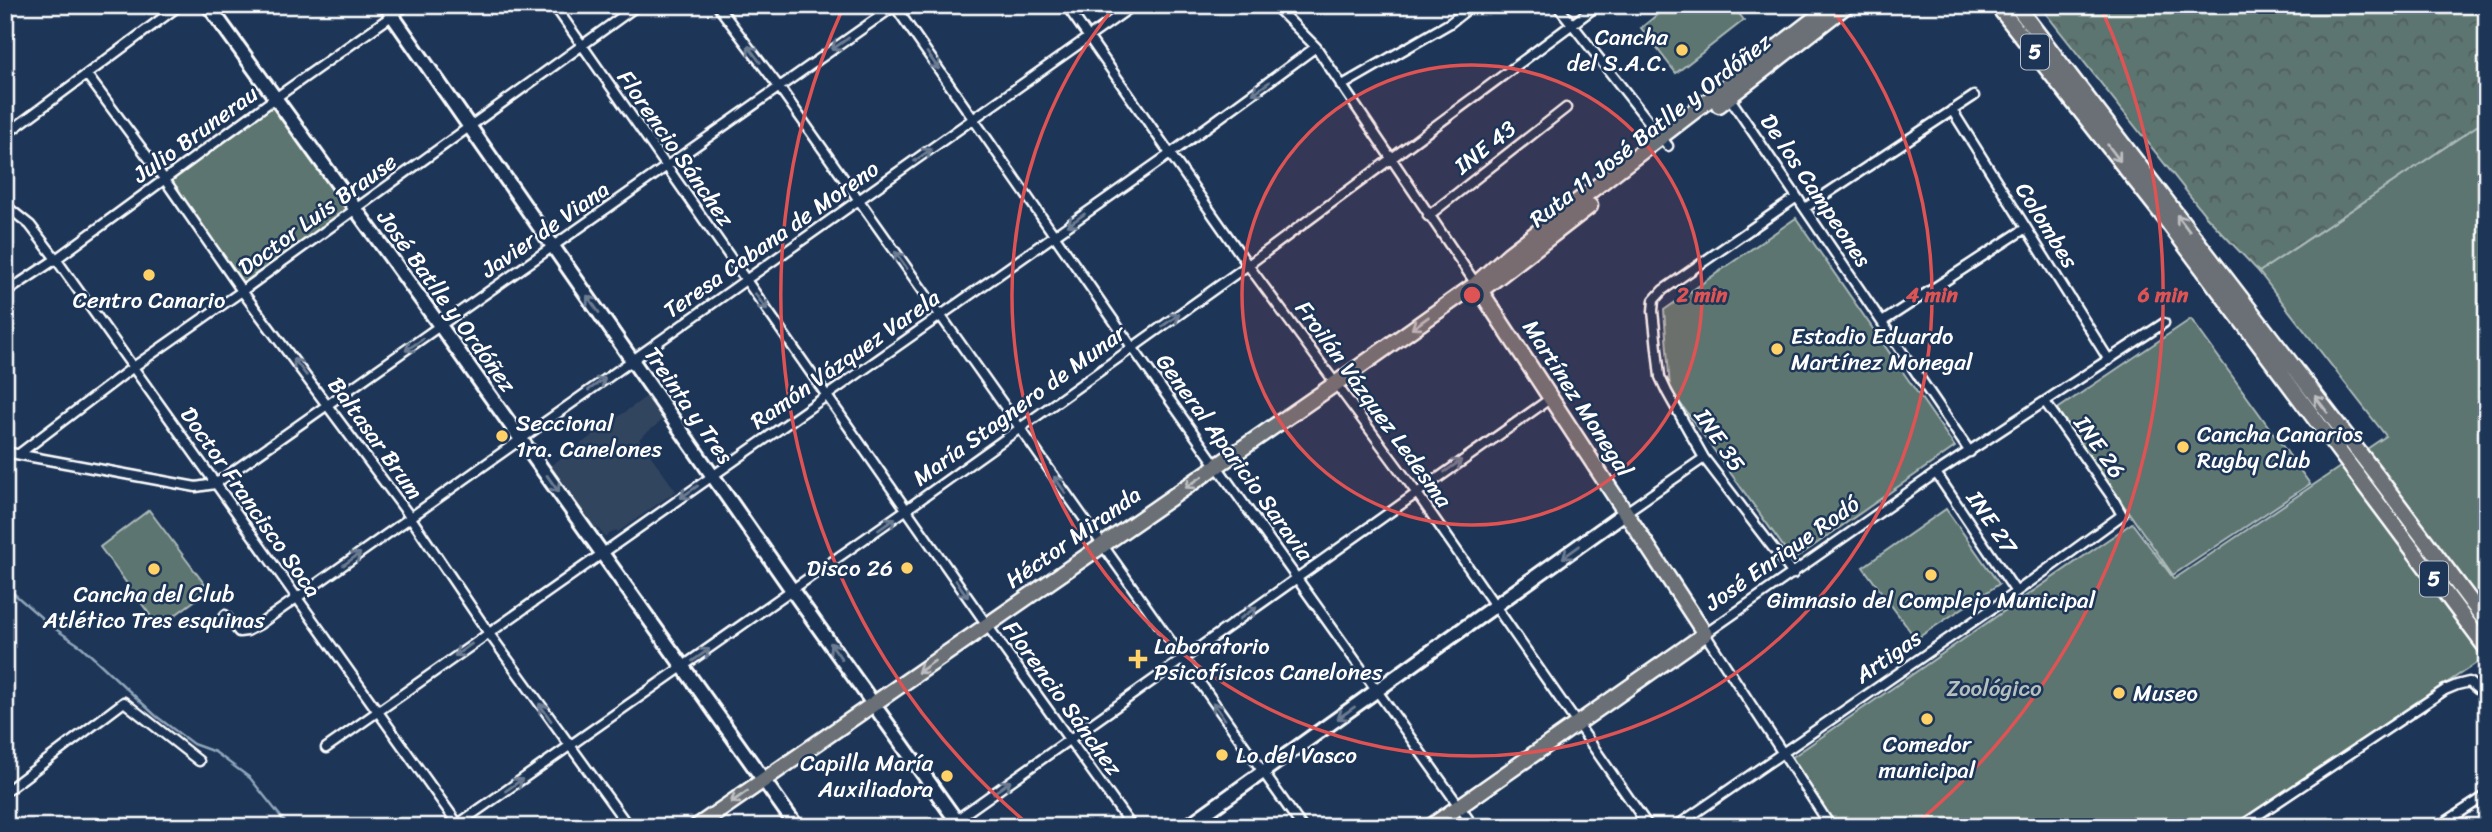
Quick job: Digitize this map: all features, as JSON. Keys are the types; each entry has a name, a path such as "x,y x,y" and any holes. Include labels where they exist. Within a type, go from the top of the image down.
{"highway":[{"name":"Ruta 11 José Batlle y Ordóñez","path":"1478,287 1509,254 1665,142 1832,5"},
{"name":"Ruta 11 José Batlle y Ordóñez","path":"1726,93 1847,5"},
{"name":"5","path":"1997,5 2164,218 2487,649"},
{"name":"5","path":"2016,5 2487,623"},
{"name":"Héctor Miranda","path":"696,827 1478,287"},
{"name":"Martínez Monegal","path":"1478,287 1705,634"},
{"name":"José Enrique Rodó","path":"1430,827 1705,634"}],"street":[{"path":"5,135 180,5"},
{"name":"José Batlle y Ordóñez","path":"208,5 797,827"},
{"name":"Julio Brunerau","path":"5,293 165,180 388,11 407,5"},
{"name":"Florencio Sánchez","path":"554,5 987,625 1132,827"},
{"name":"Doctor Luis Brause","path":"19,454 132,368 242,292 638,5"},
{"path":"718,5 779,87 1302,827"},
{"name":"Javier de Viana","path":"215,484 895,5"},
{"name":"General Aparicio Saravia","path":"895,5 1132,347 1474,827"},
{"name":"Froilán Vázquez Ledesma","path":"1066,5 1248,265 1416,492 1649,827"},
{"name":"Teresa Cabana de Moreno","path":"225,615 239,632 247,631 411,518 1135,5"},
{"path":"1341,86 1430,35 1473,5"},
{"path":"1558,5 1665,142"},
{"name":"María Stagnero de Munar","path":"458,826 1248,265 1598,5"},
{"name":"Martínez Monegal","path":"1280,7 1316,47 1478,287"},
{"name":"Treinta y Tres","path":"388,11 954,824"},
{"name":"Ramón Vázquez Varela","path":"326,748 1170,154 1316,47"},
{"name":"Baltasar Brum","path":"87,75 165,180 242,292 411,518 488,632 629,827"},
{"name":"De los Campeones","path":"1726,93 1970,452"},
{"path":"1805,208 1973,96"},
{"name":"INE 43","path":"1428,216 1566,108"},
{"name":"Colombes","path":"1952,110 2109,359"},
{"name":"INE 35","path":"1793,574 1704,458 1660,377 1653,311 1654,300 1663,290 1797,197"},
{"name":"Doctor Francisco Soca","path":"5,205 30,225 56,259 458,826"},
{"path":"1882,322 2026,228"},
{"name":"José Enrique Rodó","path":"1705,634 1936,473 2164,323"},
{"path":"954,824 1551,398"},
{"name":"INE 26","path":"2045,402 2122,515"},
{"path":"5,452 196,487 215,484"},
{"path":"1185,827 1704,458"},
{"name":"INE 27","path":"1936,473 2016,592"},
{"name":"Artigas","path":"1675,827 2016,592 2122,515"},
{"name":"Martínez Monegal","path":"1705,634 1831,827"},
{"path":"2240,827 2445,690 2469,682 2487,697"},
{"path":"5,792 124,702 199,761"},
{"path":"2438,827 2487,795"}],"shaded area":[{"path":"647,396 664,419 639,439 676,491 618,532 616,530 605,537 597,527 594,528 550,466"}],"green space":[{"name":"Cancha del S.A.C.","path":"1669,5 1732,5 1744,20 1676,73 1641,28"},
{"path":"2039,5 2487,5 2487,119 2259,272 2206,216"},
{"path":"273,105 349,210 245,286 168,180"},
{"name":"Zoológico","path":"2487,119 2487,656 2231,827 1836,827 1791,758 2132,523 2174,579 2386,436 2259,272"},
{"name":"Estadio Eduardo Martínez Monegal","path":"1796,218 1955,447 1793,560 1670,389 1664,310"},
{"name":"Cancha Canarios Rugby Club","path":"2191,319 2310,484 2173,575 2056,410"},
{"name":"Gimnasio del Complejo Municipal","path":"1946,509 1999,584 1916,639 1863,567"},
{"name":"Cancha del Club Atlético Tres esquinas","path":"149,510 209,590 159,627 100,547"}],"waterway":[{"path":"5,586 51,626 82,647 156,716 193,744 215,752 250,778 289,827"}],"place":[{"name":"Cancha del S.A.C.","path":"1682,50"},
{"name":"Centro Canario","path":"149,275"},
{"name":"Estadio Eduardo Martínez Monegal","path":"1777,349"},
{"name":"Seccional 1ra. Canelones","path":"502,436"},
{"name":"Cancha Canarios Rugby Club","path":"2183,447"},
{"name":"Disco 26","path":"907,568"},
{"name":"Cancha del Club Atlético Tres esquinas","path":"154,569"},
{"name":"Gimnasio del Complejo Municipal","path":"1931,575"},
{"name":"Laboratorio Psicofísicos Canelones","path":"1138,659"},
{"name":"Museo","path":"2119,693"},
{"name":"Comedor municipal","path":"1927,719"},
{"name":"Lo del Vasco","path":"1222,755"},
{"name":"Capilla María Auxiliadora","path":"947,776"}]}
